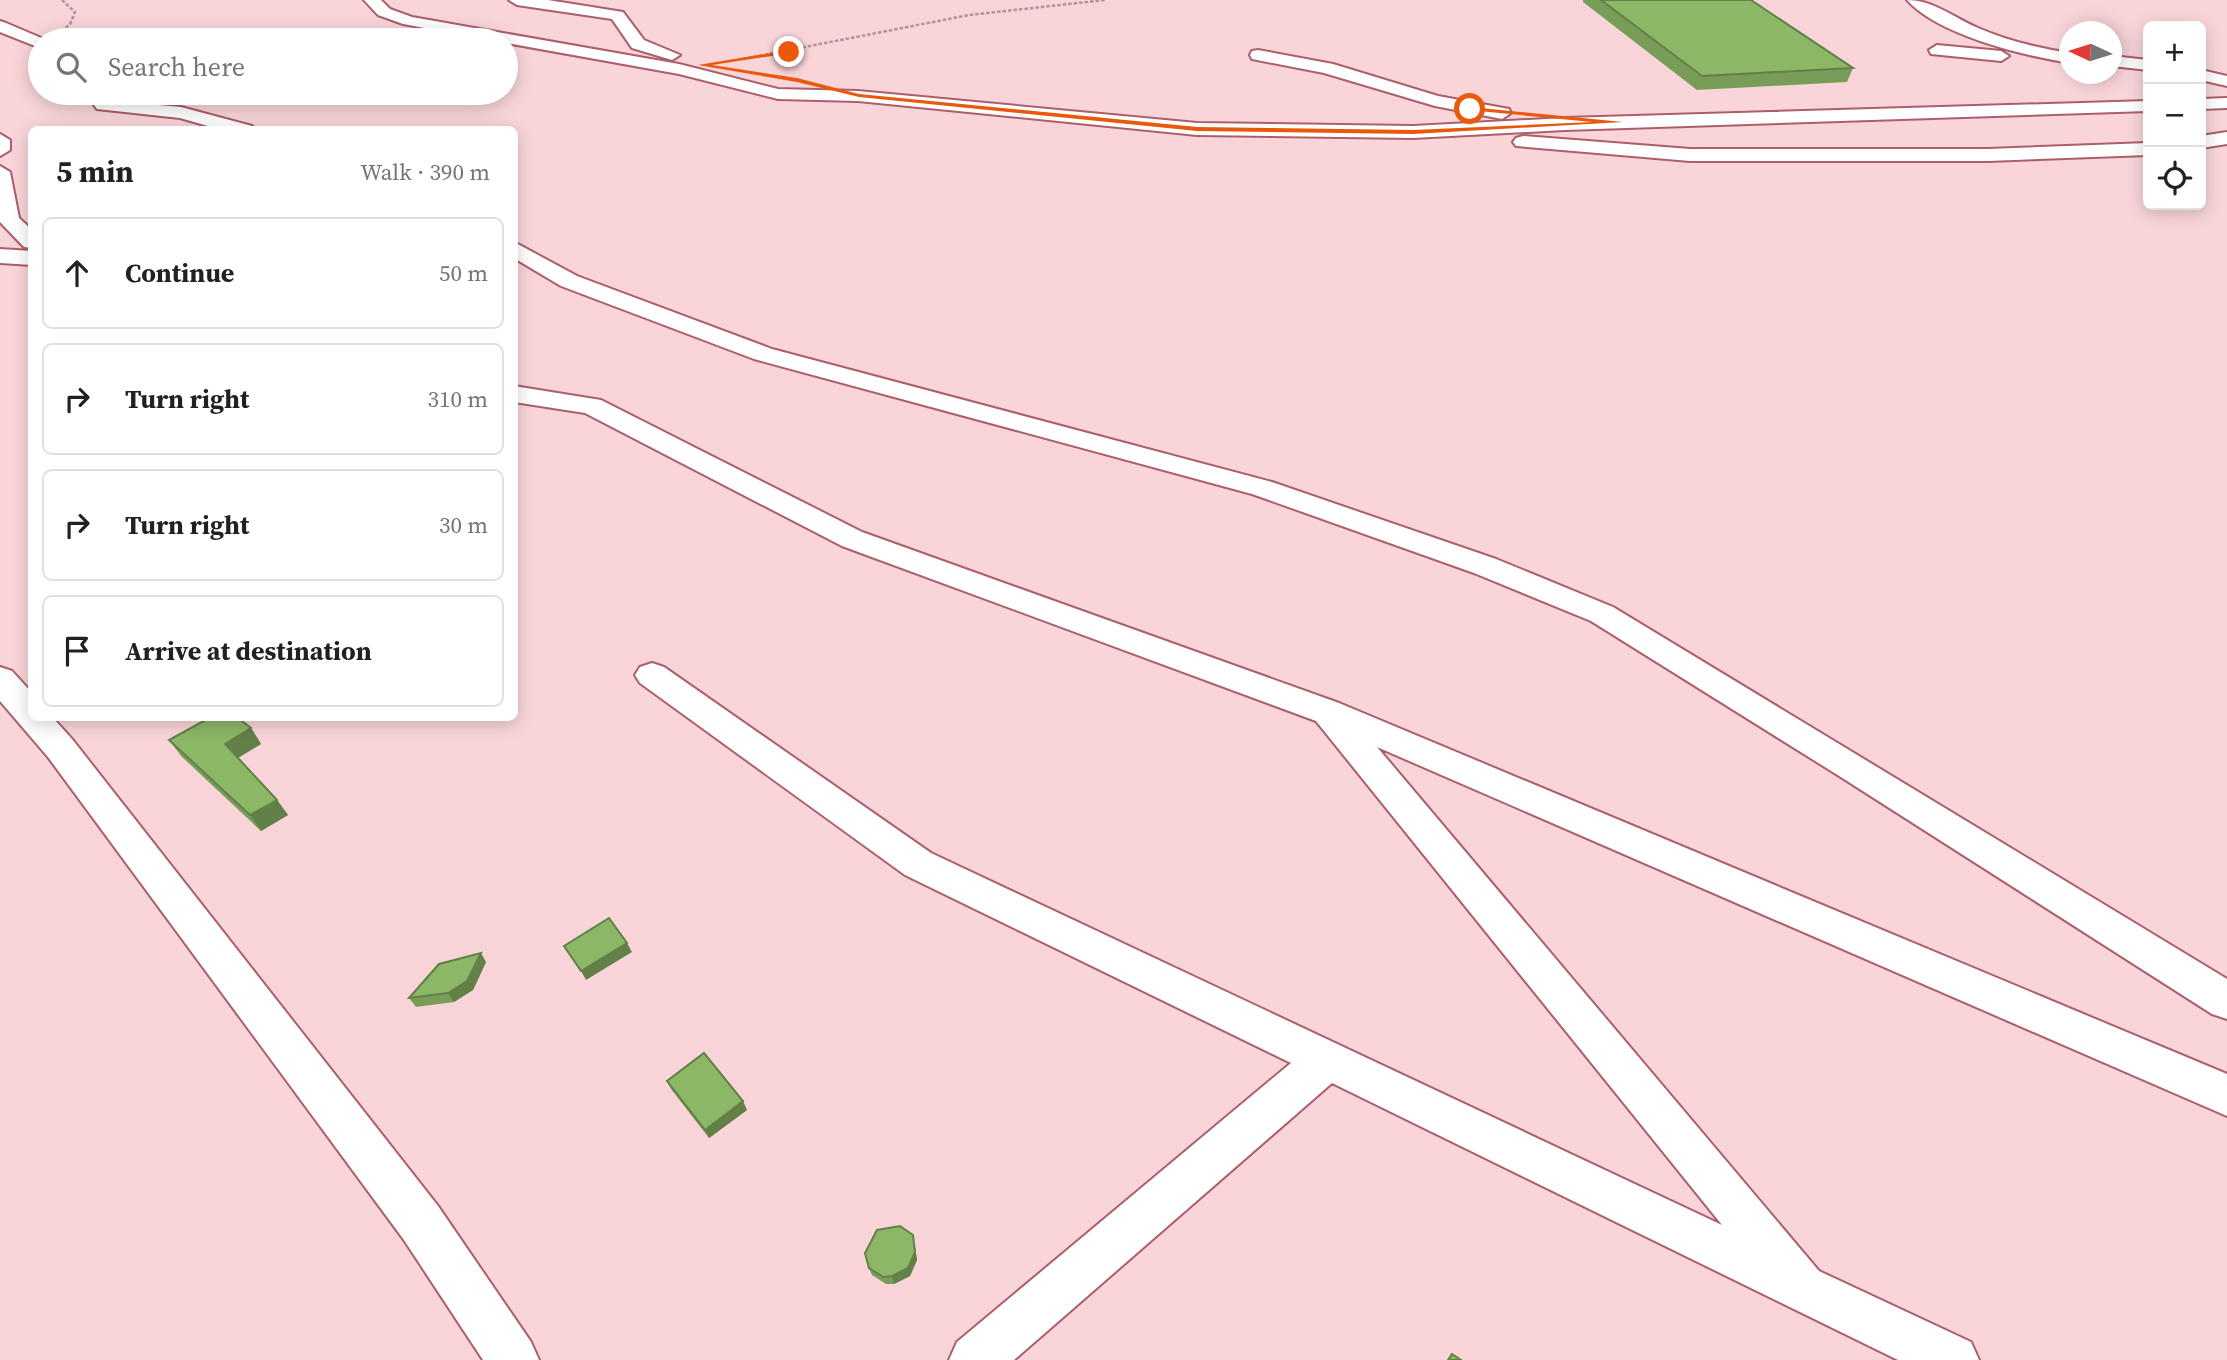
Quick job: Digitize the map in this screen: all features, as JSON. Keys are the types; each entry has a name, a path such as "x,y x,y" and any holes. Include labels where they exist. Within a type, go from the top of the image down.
{"street":[{"path":"372,0 384,12 409,21 448,28"},
{"path":"517,0 617,15 638,44 701,65 797,80 859,96"},
{"path":"1915,0 1940,17 1991,41 2017,49 2059,56"},
{"path":"0,26 28,38"},
{"path":"518,40 679,69 778,94 859,96 1197,129 1413,132 1620,122 2143,106"},
{"path":"1937,50 2059,57"},
{"path":"1258,55 1327,68 1470,109 1620,122"},
{"path":"2122,62 2143,64"},
{"path":"2206,76 2227,81"},
{"path":"2206,104 2227,103"},
{"path":"97,105 99,126"},
{"path":"132,105 181,113 230,126"},
{"path":"2040,154 2078,146 2104,129 2143,114"},
{"path":"1413,132 1690,155 2040,154 2143,149"},
{"path":"2206,141 2227,138"},
{"path":"0,140 0,150"},
{"path":"1,181 9,220 28,238"},
{"path":"518,250 569,281 763,355 1262,488 1485,566 1602,614 1857,769 2227,1001"},
{"path":"0,256 28,258"},
{"path":"518,395 592,406 852,539 1327,712 2227,1095"},
{"path":"652,675 918,864 1953,1360"},
{"path":"0,679 28,712"},
{"path":"1327,712 1805,1289"},
{"path":"36,721 60,748 421,1223 513,1360"},
{"path":"975,1360 1327,1060"}],"path":[{"path":"62,0 75,12 70,24 65,28"},
{"path":"701,65 789,52 969,15 1105,0"}],"building":[{"path":"1601,0 1751,0 1853,68 1702,76"},
{"path":"204,721 242,721 251,728 225,744 277,800 250,815 169,740"},
{"path":"609,918 627,943 581,971 564,946"},
{"path":"481,953 467,981 448,993 409,998 439,964"},
{"path":"704,1053 743,1101 705,1130 667,1081"},
{"path":"900,1226 913,1235 915,1252 908,1268 892,1276 883,1277 869,1268 865,1253 877,1230"},
{"path":"1452,1354 1461,1360 1448,1360"}],"route":[{"path":"789,52 701,65 797,80 859,96 1197,129 1413,132 1620,122 1526,116 1470,109"}]}
